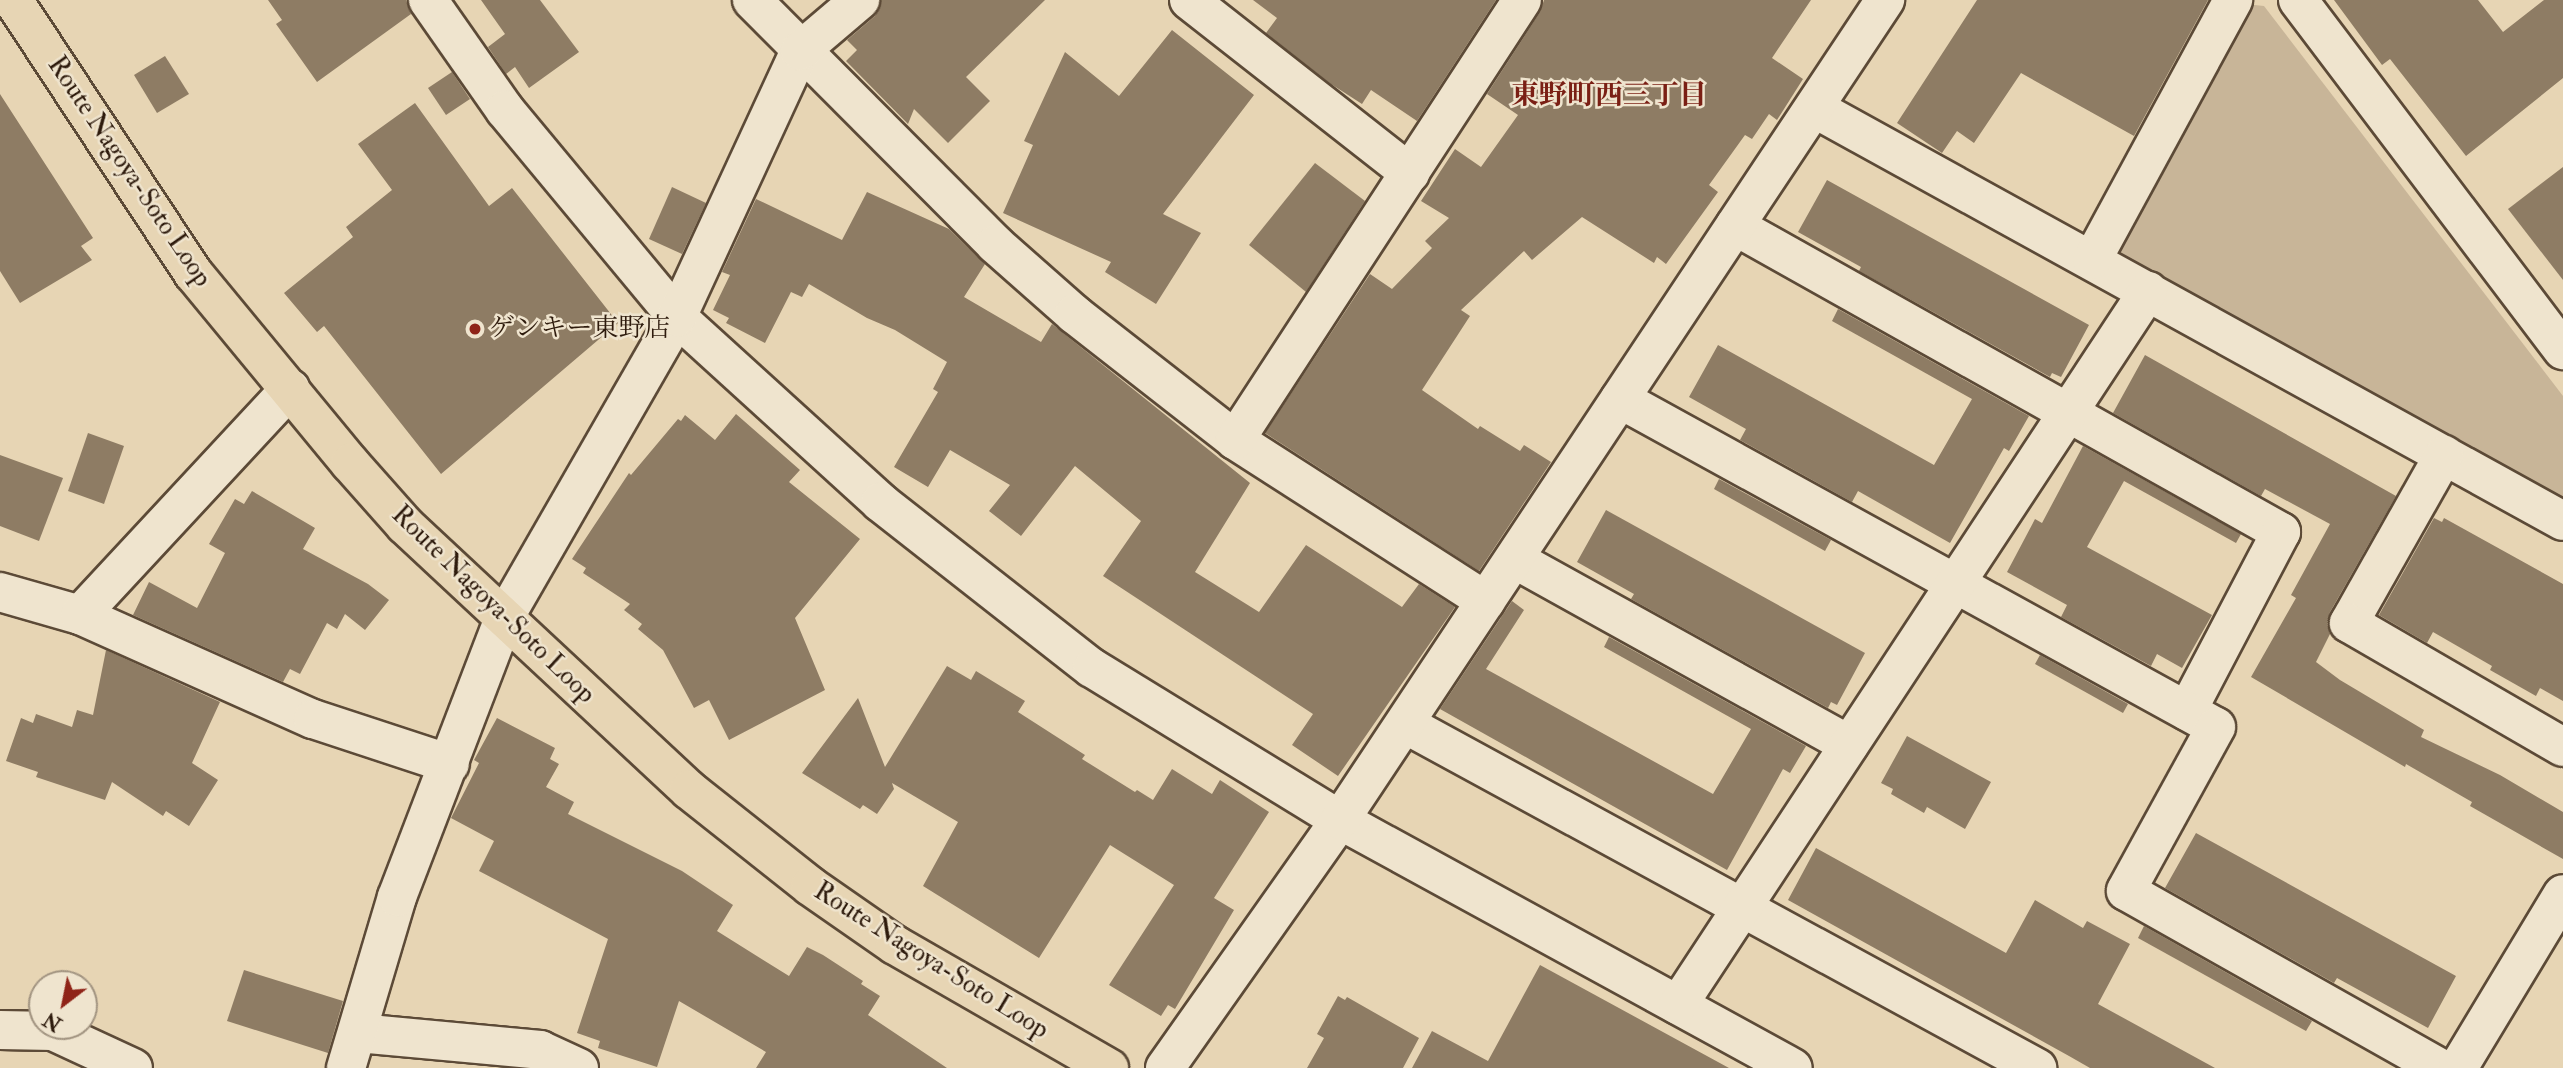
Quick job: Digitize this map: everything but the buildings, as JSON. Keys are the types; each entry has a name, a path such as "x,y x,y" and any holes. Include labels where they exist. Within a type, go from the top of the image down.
{"main road":[{"name":"Route Nagoya-Soto Loop","path":"13,0 194,274 405,525 689,790 810,886 895,945 1109,1068"}],"street":[{"path":"428,0 505,110 677,317 880,502 1092,668 1340,820 1793,1068"},
{"path":"752,0 995,244 1074,314 1235,440 1486,601"},
{"path":"579,1068 540,1050 352,1051 397,897 504,618 677,317 800,51 860,0"},
{"path":"1189,0 1410,173"},
{"path":"1235,440 1522,0"},
{"path":"1165,1068 1405,724 1885,0"},
{"path":"2092,260 2233,0"},
{"path":"2298,0 2563,351"},
{"path":"1814,108 2563,520"},
{"path":"1735,226 2281,532 2187,711"},
{"path":"1678,1005 2148,291"},
{"path":"80,615 290,389"},
{"path":"1620,399 2216,727 2126,891 2440,1068"},
{"path":"2444,455 2349,623 2563,747"},
{"path":"1514,559 1849,744"},
{"path":"0,592 80,615 313,719 450,764"},
{"path":"1405,724 2037,1068"},
{"path":"2458,1068 2563,894"},
{"path":"0,1030 53,1031 133,1068"}],"shaded area":[{"path":"2245,4 2264,6 2563,396 2563,497 2123,258 2117,240"}],"place":[{"name":"ゲンキー東野店","path":"475,329"}],"district":[{"name":"東野町西三丁目","path":"1609,96"}]}
